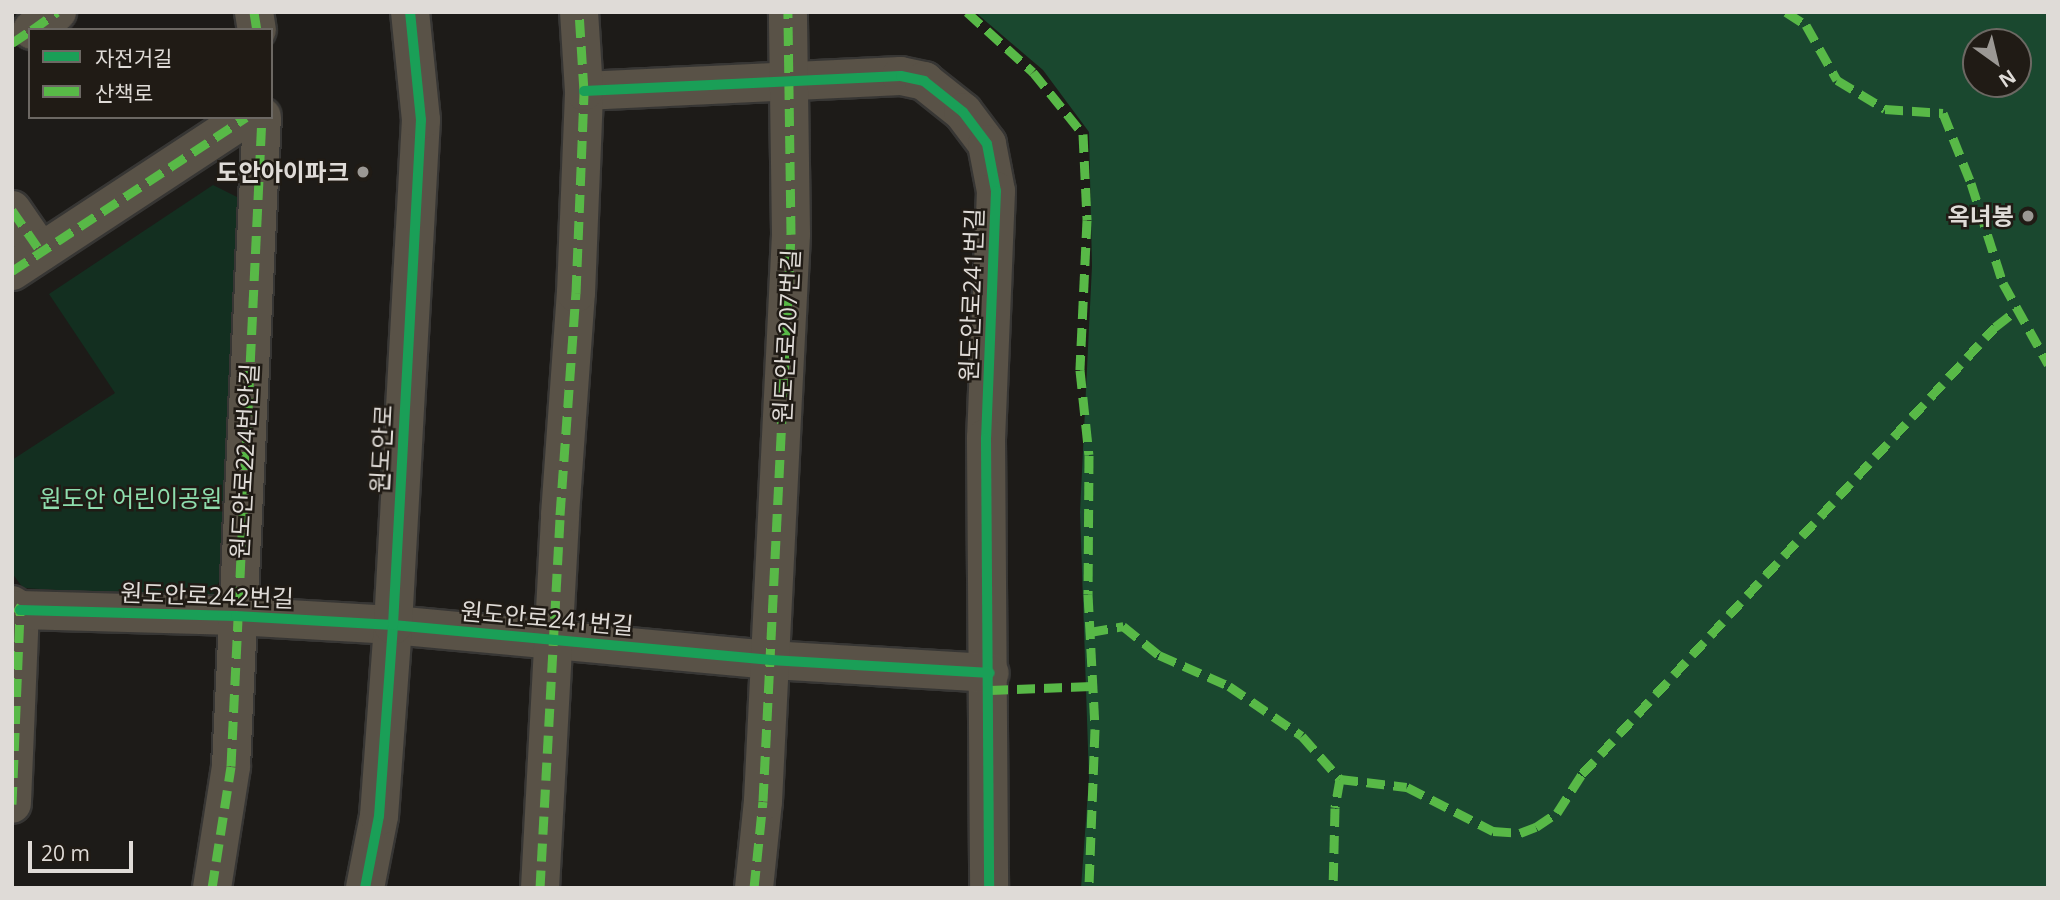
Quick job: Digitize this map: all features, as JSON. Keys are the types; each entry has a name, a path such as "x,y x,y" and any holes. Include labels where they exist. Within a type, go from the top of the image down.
{"street":[{"path":"34,28 57,12"},
{"name":"원도안로","path":"365,888 379,816 393,625 421,120 410,12"},
{"path":"553,639 576,293 584,91 579,12"},
{"name":"원도안로207번길","path":"771,660 791,234 788,12"},
{"path":"12,43 28,32"},
{"name":"원도안로241번길","path":"584,91 901,76 924,82 963,112 987,144 996,191 986,438 990,673 989,888"},
{"path":"12,210 26,262 243,119"},
{"name":"원도안로224번안길","path":"212,888 231,766 261,119"},
{"name":"원도안로242번길","path":"12,804 16,607 393,625"},
{"name":"원도안로241번길","path":"393,625 771,660 990,673"},
{"name":"원도안로241번길","path":"540,888 553,639"},
{"path":"754,888 763,801 771,660"}],"green space":[{"path":"975,12 2048,12 2048,888 1081,888 1089,778 1080,512 1092,266 1089,132 1043,70"},
{"name":"원도안 어린이공원","path":"213,185 241,199 223,574 210,599 23,588 12,573 12,460 115,393 49,294"}],"marked path":[{"path":"35,28 57,12"},
{"path":"254,12 257,28"},
{"path":"540,888 560,515 576,293 584,91 579,12"},
{"path":"754,888 763,801 791,234 788,12"},
{"path":"967,12 1033,72 1083,134 1087,220 1080,370 1089,455 1088,594 1095,729 1089,888"},
{"path":"1786,12 1806,25 1837,80 1885,109 1943,113 1971,183 2003,283 2048,364"},
{"path":"12,43 28,32"},
{"path":"12,271 243,119"},
{"path":"212,888 231,766 262,119"},
{"path":"12,210 41,252"},
{"path":"1340,779 1407,787 1493,831 1520,833 1536,827 1557,813 1582,774 1995,327 2017,310"},
{"path":"12,804 20,610 15,607"},
{"path":"1090,632 1123,626 1159,655 1229,686 1302,736 1340,779 1335,808 1333,888"},
{"path":"990,690 1092,686"}],"cycle path":[{"path":"365,888 379,816 393,625 421,120 410,12"},
{"path":"584,91 901,76 924,81 963,112 987,144 996,191 986,438 989,888"},
{"path":"20,610 236,616 393,625 771,660 990,673"}],"place":[{"name":"도안아이파크","path":"363,172"},
{"name":"옥녀봉","path":"2028,216"}]}
